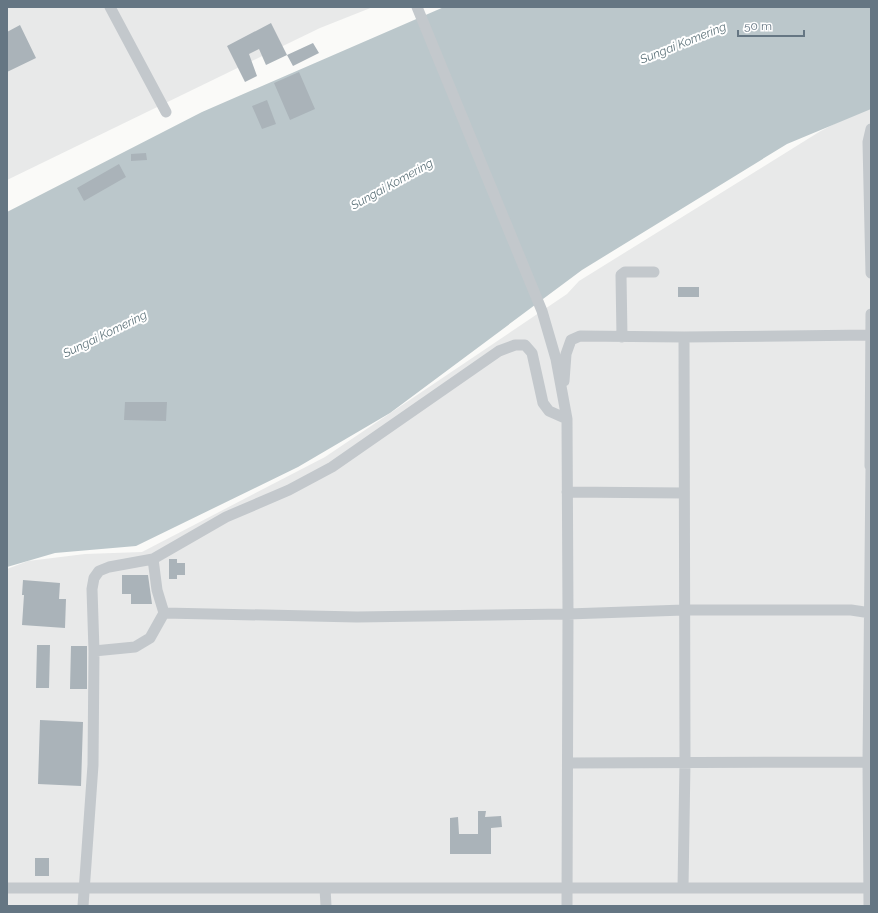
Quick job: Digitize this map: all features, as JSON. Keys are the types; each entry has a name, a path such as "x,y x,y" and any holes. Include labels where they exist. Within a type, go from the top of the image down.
{"lane":[{"path":"110,7 166,112"},
{"path":"418,10 542,311 556,359 567,419 567,906"},
{"path":"871,129 868,142 871,273"},
{"path":"622,337 621,275 625,272 654,272"},
{"path":"869,906 871,314"},
{"path":"563,396 566,354 571,340 580,336 684,337 871,335"},
{"path":"683,888 685,762 684,337"},
{"path":"83,906 93,765 94,651 92,589 94,578 99,571 109,567 153,559 226,517 290,490 332,467 499,351 515,345 525,345 532,354 543,404 550,411 567,419"},
{"path":"567,492 684,493"},
{"path":"94,651 135,647 150,638 164,613 157,590 153,559"},
{"path":"164,613 357,617 568,614 684,610 851,610 870,613"},
{"path":"568,763 869,762"},
{"path":"7,888 870,888"},
{"path":"325,888 326,906"}],"shaded area":[{"path":"7,7 373,7 320,28 7,180"},
{"path":"864,108 871,109 871,906 7,906 7,569 28,561 85,554 142,552 325,457 567,294 579,281 819,132"}],"water":[{"name":"Sungai Komering","path":"444,7 871,7 871,109 787,144 582,270 390,413 298,467 136,546 55,553 7,567 7,212 202,112"}],"building":[{"path":"271,23 287,55 266,65 259,49 249,54 257,76 245,82 227,46"},
{"path":"20,25 36,58 7,72 7,32"},
{"path":"313,43 319,53 293,66 287,55"},
{"path":"299,72 315,109 290,120 274,83"},
{"path":"267,100 276,124 262,129 252,106"},
{"path":"146,153 147,160 131,161 131,154"},
{"path":"119,164 126,177 84,201 77,188"},
{"path":"678,287 699,287 699,297 678,297"},
{"path":"125,402 167,402 166,421 124,420"},
{"path":"169,559 177,559 177,563 185,563 185,575 177,575 177,579 169,579"},
{"path":"122,575 148,575 152,604 131,604 131,594 122,594"},
{"path":"23,580 60,583 59,599 66,599 65,628 22,625 24,595 22,595"},
{"path":"37,645 50,645 49,688 36,688"},
{"path":"71,646 87,646 87,689 70,689"},
{"path":"40,720 83,722 81,786 38,784"},
{"path":"478,811 486,811 485,817 501,816 502,827 491,828 491,854 450,854 450,818 458,817 459,834 478,834"},
{"path":"35,858 49,858 49,876 35,876"}]}
